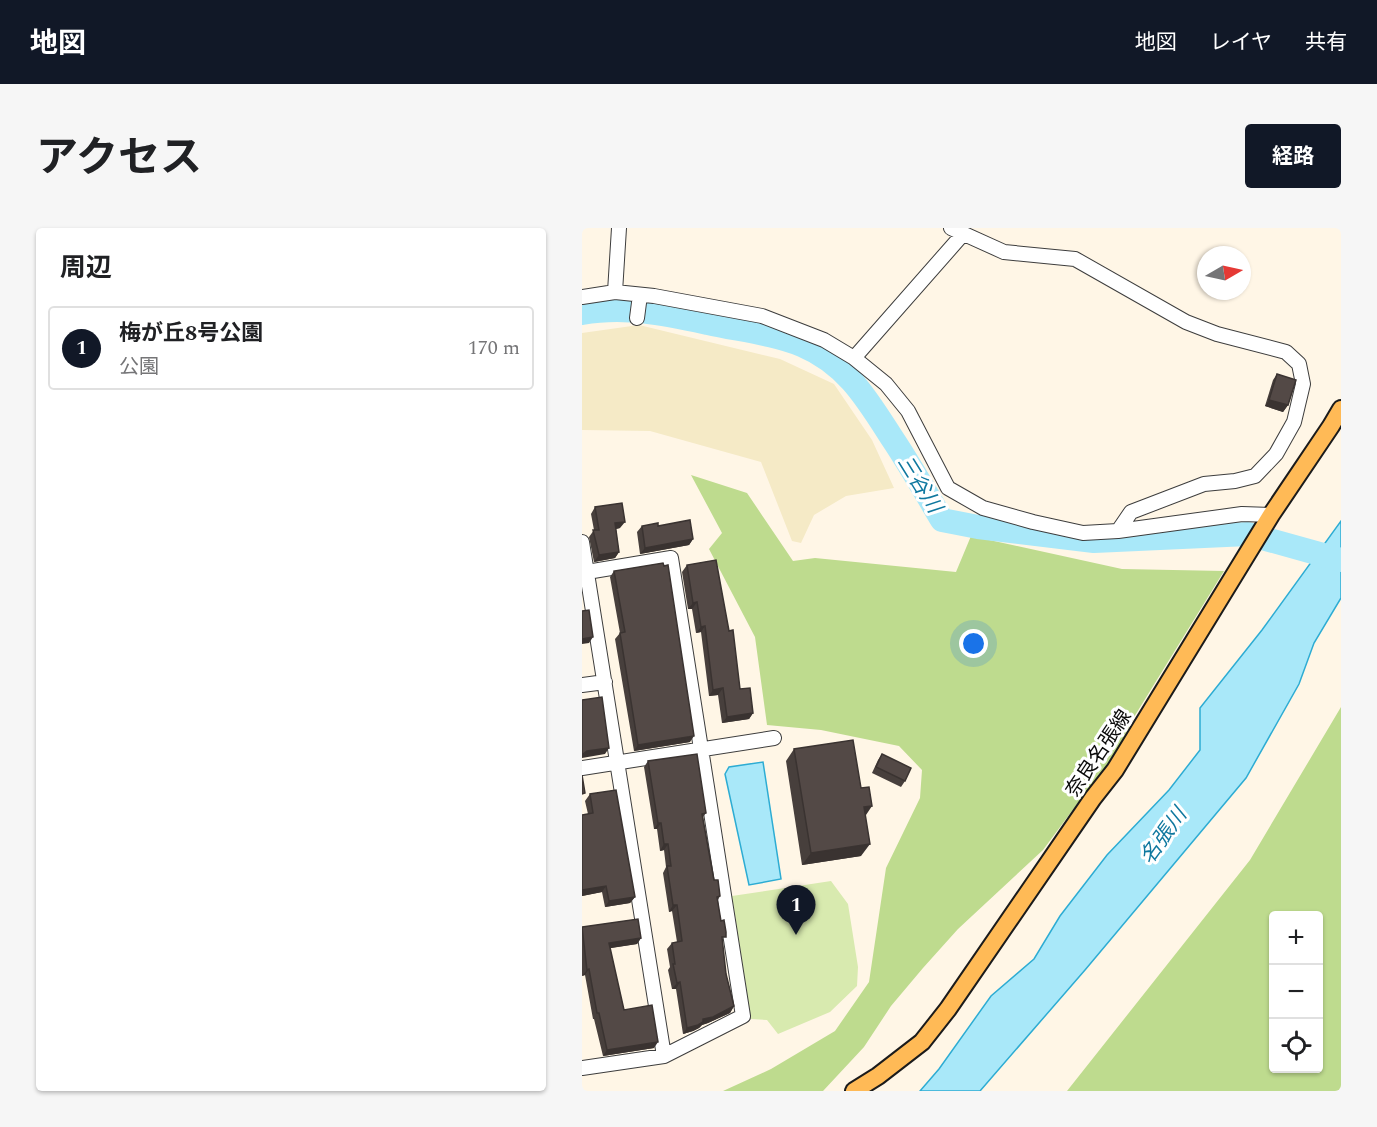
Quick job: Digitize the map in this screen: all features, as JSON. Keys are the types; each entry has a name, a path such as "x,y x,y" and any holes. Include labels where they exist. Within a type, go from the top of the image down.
{"main road":[{"name":"奈良名張線","path":"854,1091 922,1042 948,1009 1093,798 1115,770 1268,520 1341,409"}],"street":[{"path":"615,292 619,228"},
{"path":"854,358 957,231 1004,252 1075,259 1186,322 1218,334 1286,352 1299,364 1303,384 1294,422 1275,454 1254,476 1235,481 1204,484 1131,512 1118,531"},
{"path":"582,297 615,292 762,316 824,340 854,358 886,384 908,411 948,488 983,507 1033,522 1083,532 1118,531 1242,514 1268,520"},
{"path":"637,316 640,295"},
{"path":"582,542 587,572 587,602 604,682 664,1056"},
{"path":"582,1068 664,1056 743,1016 671,558 587,572"},
{"path":"582,685 604,682"},
{"path":"582,768 774,738"}],"shaded area":[{"path":"639,325 780,359 834,384 872,440 894,488 846,496 814,515 801,543 792,541 761,462 650,431 582,430 582,333"}],"green space":[{"path":"691,475 747,493 793,561 815,558 956,572 971,536 1122,569 1224,571 1134,717 1111,762 1043,850 958,929 891,1006 864,1047 823,1091 723,1091 771,1069 835,1031 869,982 886,868 920,798 922,770 899,746 821,730 767,725 755,637 709,549 722,533"},
{"path":"1341,707 1341,1091 1067,1091 1250,860"},
{"path":"831,881 848,904 858,967 857,986 830,1012 778,1034 767,1020 751,1019 732,896"}],"water":[{"name":"名張川","path":"1341,521 1341,598 1314,643 1299,684 1246,778 980,1091 920,1091 939,1069 991,996 1034,959 1060,916 1107,855 1169,790 1200,750 1200,708 1262,630"},
{"path":"763,762 781,879 749,885 725,774 729,767"}],"building":[{"path":"1277,374 1296,380 1288,405 1269,400"},
{"path":"622,503 625,522 615,523 619,552 599,555 593,530 599,530 595,507"},
{"path":"690,520 693,539 645,548 642,526 658,523 658,526"},
{"path":"716,560 729,631 733,630 740,689 750,688 753,713 727,717 723,688 713,690 705,626 701,627 697,602 693,603 687,565"},
{"path":"663,563 664,566 668,565 694,736 638,745 620,633 625,632 614,571"},
{"path":"589,610 593,637 582,639 582,611"},
{"path":"602,697 609,748 587,751 582,755 582,700"},
{"path":"853,740 861,788 869,787 872,806 864,807 870,844 811,853 794,749"},
{"path":"697,754 706,813 702,814 714,880 718,880 720,896 717,897 721,921 724,920 726,932 726,937 722,937 726,974 734,1006 713,1017 703,1019 703,1022 698,1025 687,1028 680,982 677,983 673,964 675,964 672,943 682,941 677,905 673,905 667,866 671,866 668,844 664,844 661,823 658,823 648,761"},
{"path":"882,754 911,768 905,781 876,767"},
{"path":"582,775 585,793 582,794"},
{"path":"616,790 635,897 609,901 606,886 582,890 582,815 593,813 590,794"},
{"path":"638,919 641,938 609,943 624,1010 652,1005 658,1042 607,1050 589,969 587,970 582,927"}],"waterway":[{"name":"三谷川","path":"582,313 630,310 661,314 779,337 818,353 844,372 864,396 942,520 978,527 1094,541 1248,534 1341,560"}],"place":[{"name":"梅が丘8号公園","path":"796,935"}]}
